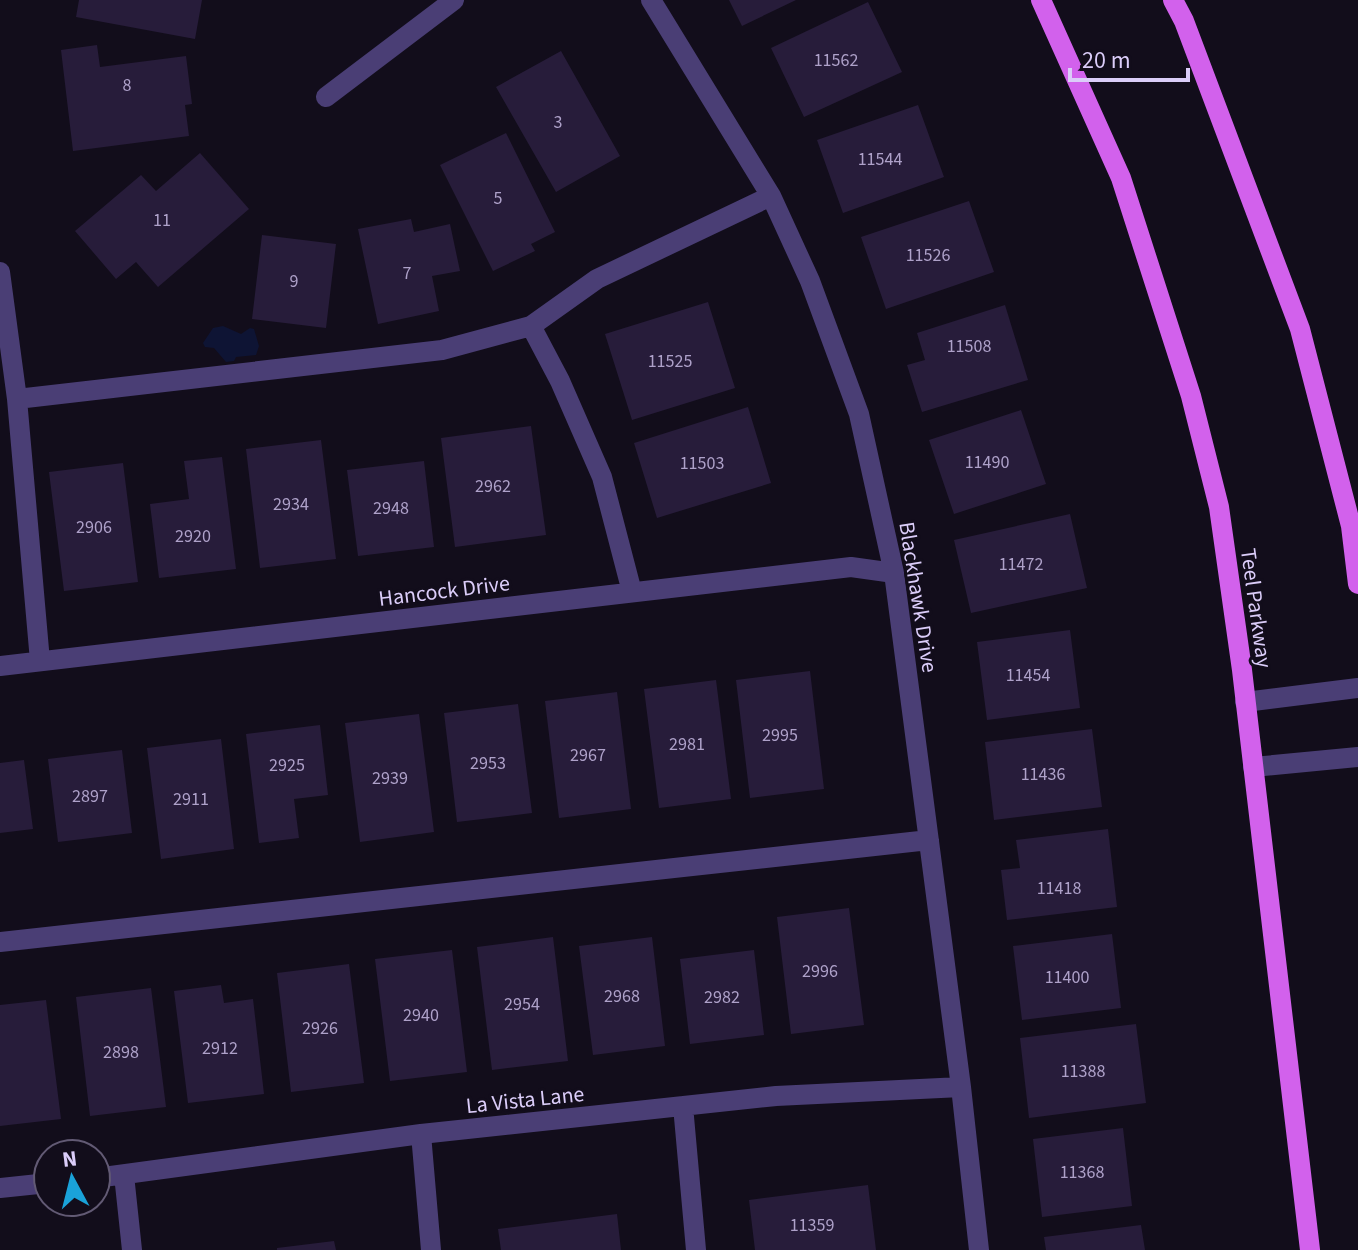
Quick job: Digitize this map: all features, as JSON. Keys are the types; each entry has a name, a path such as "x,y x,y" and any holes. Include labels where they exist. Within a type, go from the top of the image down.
{"main road":[{"name":"Teel Parkway","path":"1041,0 1121,178 1191,396 1219,507 1310,1250"},
{"path":"1173,0 1184,21 1300,329 1351,526 1358,584"}],"street":[{"path":"326,97 454,0"},
{"name":"Blackhawk Drive","path":"651,0 771,196 810,281 859,414 894,573 961,1087 979,1250"},
{"path":"17,399 442,350 531,326 597,279 771,196"},
{"path":"0,272 17,399 40,661"},
{"path":"531,326 560,381 602,477 632,592"},
{"name":"Hancock Drive","path":"0,666 851,567 894,573"},
{"path":"1245,702 1358,688"},
{"path":"1253,767 1358,757"},
{"path":"0,942 929,840"},
{"name":"La Vista Lane","path":"112,1176 421,1134 776,1096 961,1087"},
{"path":"683,1106 696,1250"},
{"path":"421,1134 431,1250"},
{"path":"124,1175 132,1250"},
{"path":"0,1188 32,1185"}],"water":[{"path":"223,326 241,334 254,329 259,346 256,355 236,357 234,361 226,362 214,348 205,347 203,343 213,328"}],"building":[{"path":"79,0 202,0 195,39 76,17"},
{"path":"729,0 796,0 742,26"},
{"path":"868,2 902,72 804,117 771,48"},
{"path":"97,45 100,67 186,56 192,104 185,105 189,136 73,151 61,50"},
{"path":"561,51 620,156 556,192 496,87"},
{"path":"918,105 944,177 843,213 817,140"},
{"path":"506,133 555,232 531,244 535,251 493,271 440,165"},
{"path":"200,153 249,209 158,287 136,262 116,279 75,231 141,175 156,191"},
{"path":"969,201 994,272 886,309 861,237"},
{"path":"411,219 414,232 450,224 460,271 432,276 439,311 378,324 358,229"},
{"path":"262,235 336,244 326,328 252,319"},
{"path":"708,302 735,388 632,420 605,334"},
{"path":"1005,305 1028,380 922,412 907,365 925,360 917,333"},
{"path":"748,407 771,483 657,518 634,443"},
{"path":"1021,410 1046,484 954,514 929,440"},
{"path":"531,426 546,535 455,547 441,438"},
{"path":"321,440 336,559 260,568 246,449"},
{"path":"222,457 236,569 159,578 150,504 189,499 184,461"},
{"path":"424,461 434,547 358,556 347,470"},
{"path":"123,463 138,582 64,591 49,472"},
{"path":"1070,514 1087,588 971,613 954,540"},
{"path":"1070,630 1080,708 987,720 977,642"},
{"path":"810,671 824,789 750,798 736,680"},
{"path":"716,680 731,799 659,808 644,689"},
{"path":"617,692 631,809 559,818 545,701"},
{"path":"518,704 532,813 457,822 444,713"},
{"path":"419,714 434,832 360,842 345,723"},
{"path":"320,725 328,795 294,799 299,838 259,843 246,734"},
{"path":"1092,729 1102,807 994,820 985,742"},
{"path":"221,739 234,849 161,859 147,748"},
{"path":"122,750 132,833 58,842 48,759"},
{"path":"24,760 33,829 0,833 0,763"},
{"path":"1108,829 1117,907 1007,920 1001,870 1020,868 1016,840"},
{"path":"849,908 864,1025 791,1034 777,917"},
{"path":"1112,934 1121,1008 1022,1020 1013,946"},
{"path":"553,937 568,1061 492,1070 477,947"},
{"path":"652,937 665,1046 593,1055 579,946"},
{"path":"452,950 467,1072 390,1081 375,959"},
{"path":"754,950 764,1035 690,1044 680,959"},
{"path":"349,964 364,1083 291,1092 277,973"},
{"path":"221,985 224,1003 253,999 264,1094 188,1103 174,991"},
{"path":"151,988 166,1107 90,1116 76,997"},
{"path":"46,1000 61,1119 0,1126 0,1005"},
{"path":"1136,1024 1146,1103 1029,1118 1020,1038"},
{"path":"1123,1128 1132,1206 1042,1217 1033,1139"},
{"path":"868,1185 876,1250 755,1250 749,1200"},
{"path":"617,1214 621,1250 501,1250 498,1229"},
{"path":"1141,1225 1145,1250 1046,1250 1044,1237"},
{"path":"334,1241 336,1250 277,1250 277,1248"}]}
